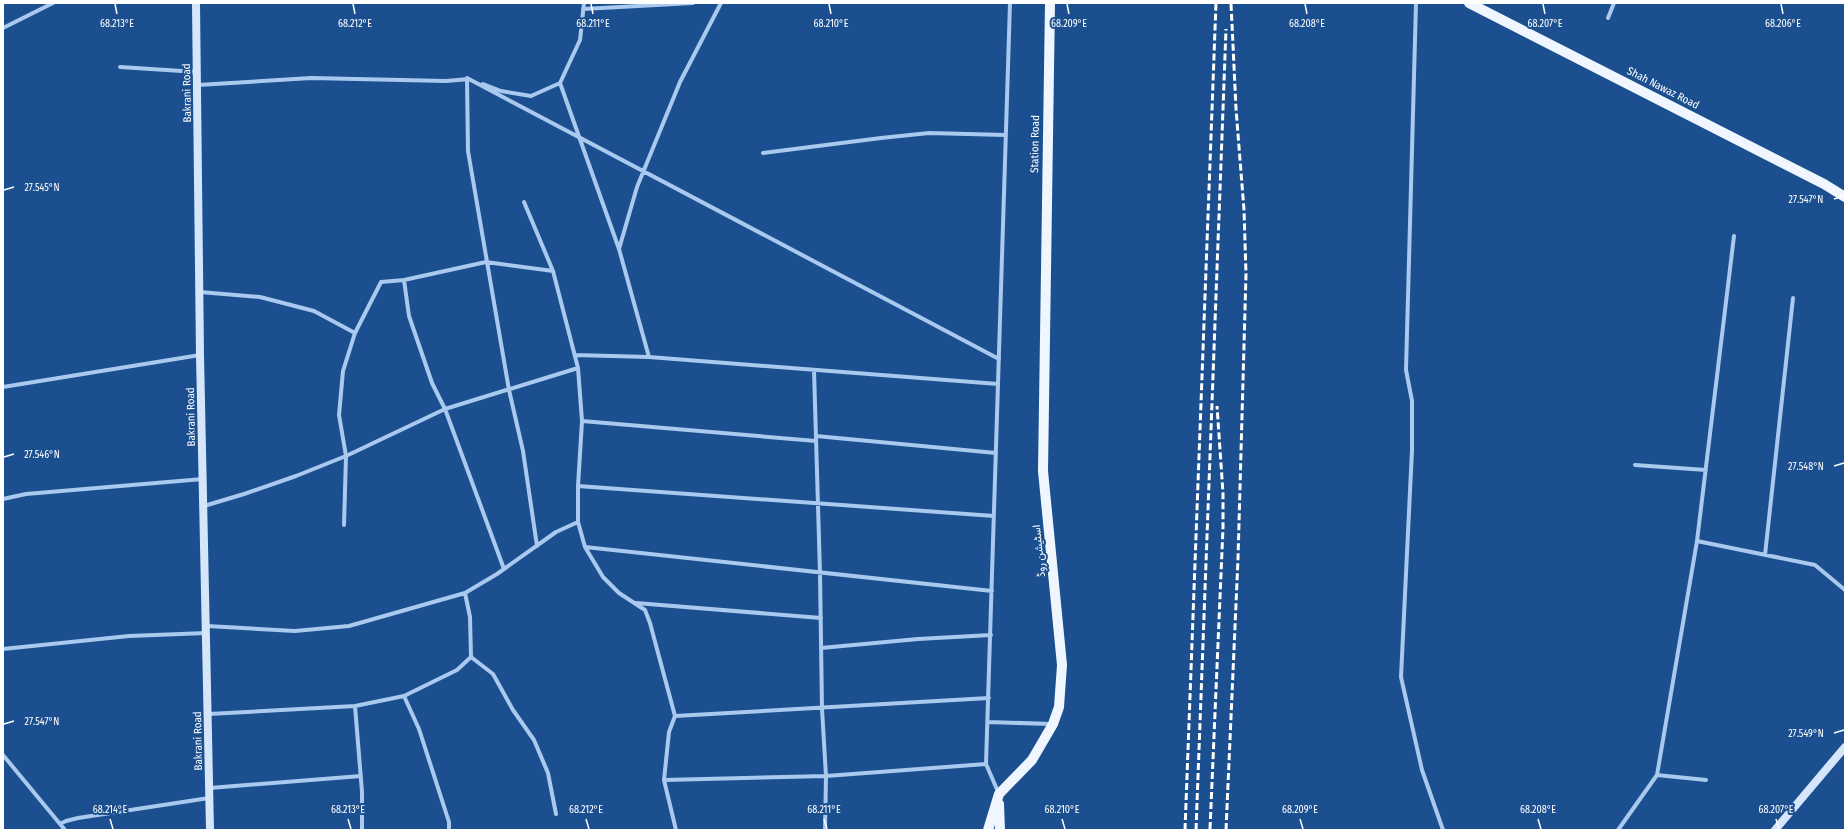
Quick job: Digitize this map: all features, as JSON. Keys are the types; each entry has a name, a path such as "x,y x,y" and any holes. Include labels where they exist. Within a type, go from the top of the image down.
{"main road":[{"name":"Station Road","path":"1045,286 1050,3"},
{"name":"Shah Nawaz Road","path":"1469,3 1636,87 1824,184 1845,197"},
{"name":"اسٹیشن روڈ","path":"988,830 999,794 1032,760 1052,724 1059,707 1062,665 1043,472 1045,286"},
{"path":"999,794 1000,830"}],"street":[{"path":"3,28 53,3"},
{"name":"Bakrani Road","path":"196,3 198,72 200,355 209,714 210,830"},
{"path":"198,85 311,78 446,81 467,78 501,91 531,96 560,83 580,40 584,3"},
{"path":"583,10 693,3"},
{"path":"619,249 644,172 680,82 721,3"},
{"path":"999,794 986,764 1010,3"},
{"path":"1416,3 1406,370 1412,401 1412,450 1401,677 1422,770 1443,830"},
{"path":"1608,18 1614,3"},
{"path":"120,67 198,72"},
{"path":"467,78 999,359"},
{"path":"467,78 468,151 509,390 523,451 537,546"},
{"path":"560,83 619,249 649,357"},
{"path":"764,153 929,133 1006,135"},
{"path":"524,202 554,271 578,368 582,421 578,486 578,522 585,547 603,577 619,593 645,610 650,623 675,716 669,732 664,780 676,830"},
{"path":"1618,830 1657,775 1697,541 1734,236"},
{"path":"344,525 346,456 339,415 343,372 355,333 381,282 404,280 486,262 554,271"},
{"path":"404,280 409,316 432,383 445,409 504,569"},
{"path":"200,292 260,297 314,311 355,333"},
{"path":"1765,555 1793,298"},
{"path":"3,387 200,355"},
{"path":"575,355 649,357 998,384"},
{"path":"204,506 288,479 346,456 445,409 578,368"},
{"path":"814,370 820,573 822,709 826,776 825,830"},
{"path":"582,421 996,452"},
{"path":"1635,465 1706,470"},
{"path":"3,499 26,494 203,479"},
{"path":"578,486 818,502 994,516"},
{"path":"3,649 129,636 207,630 295,631 349,626 465,593 504,569 556,532 578,522"},
{"path":"1697,541 1815,565 1845,590"},
{"path":"585,547 992,591"},
{"path":"209,714 355,706 404,696 457,670 471,657 470,617 465,593"},
{"path":"636,603 821,618"},
{"path":"821,648 918,639 991,635"},
{"path":"471,657 493,674 513,710 534,740 548,773 556,814"},
{"path":"404,696 419,728 448,822 449,830"},
{"path":"675,716 822,709 988,698"},
{"path":"355,706 361,776 362,830"},
{"path":"988,722 1052,724"},
{"path":"1775,830 1845,747"},
{"path":"3,755 65,830"},
{"path":"664,780 826,776 986,764"},
{"path":"1657,775 1706,780"},
{"path":"210,788 361,776"},
{"path":"60,824 66,820 210,798"}],"railway":[{"path":"1185,830 1216,3"},
{"path":"1226,830 1238,559 1246,274 1244,210 1236,109 1231,3"},
{"path":"1196,830 1226,29"},
{"path":"1210,829 1223,528 1223,493 1217,406"}]}
